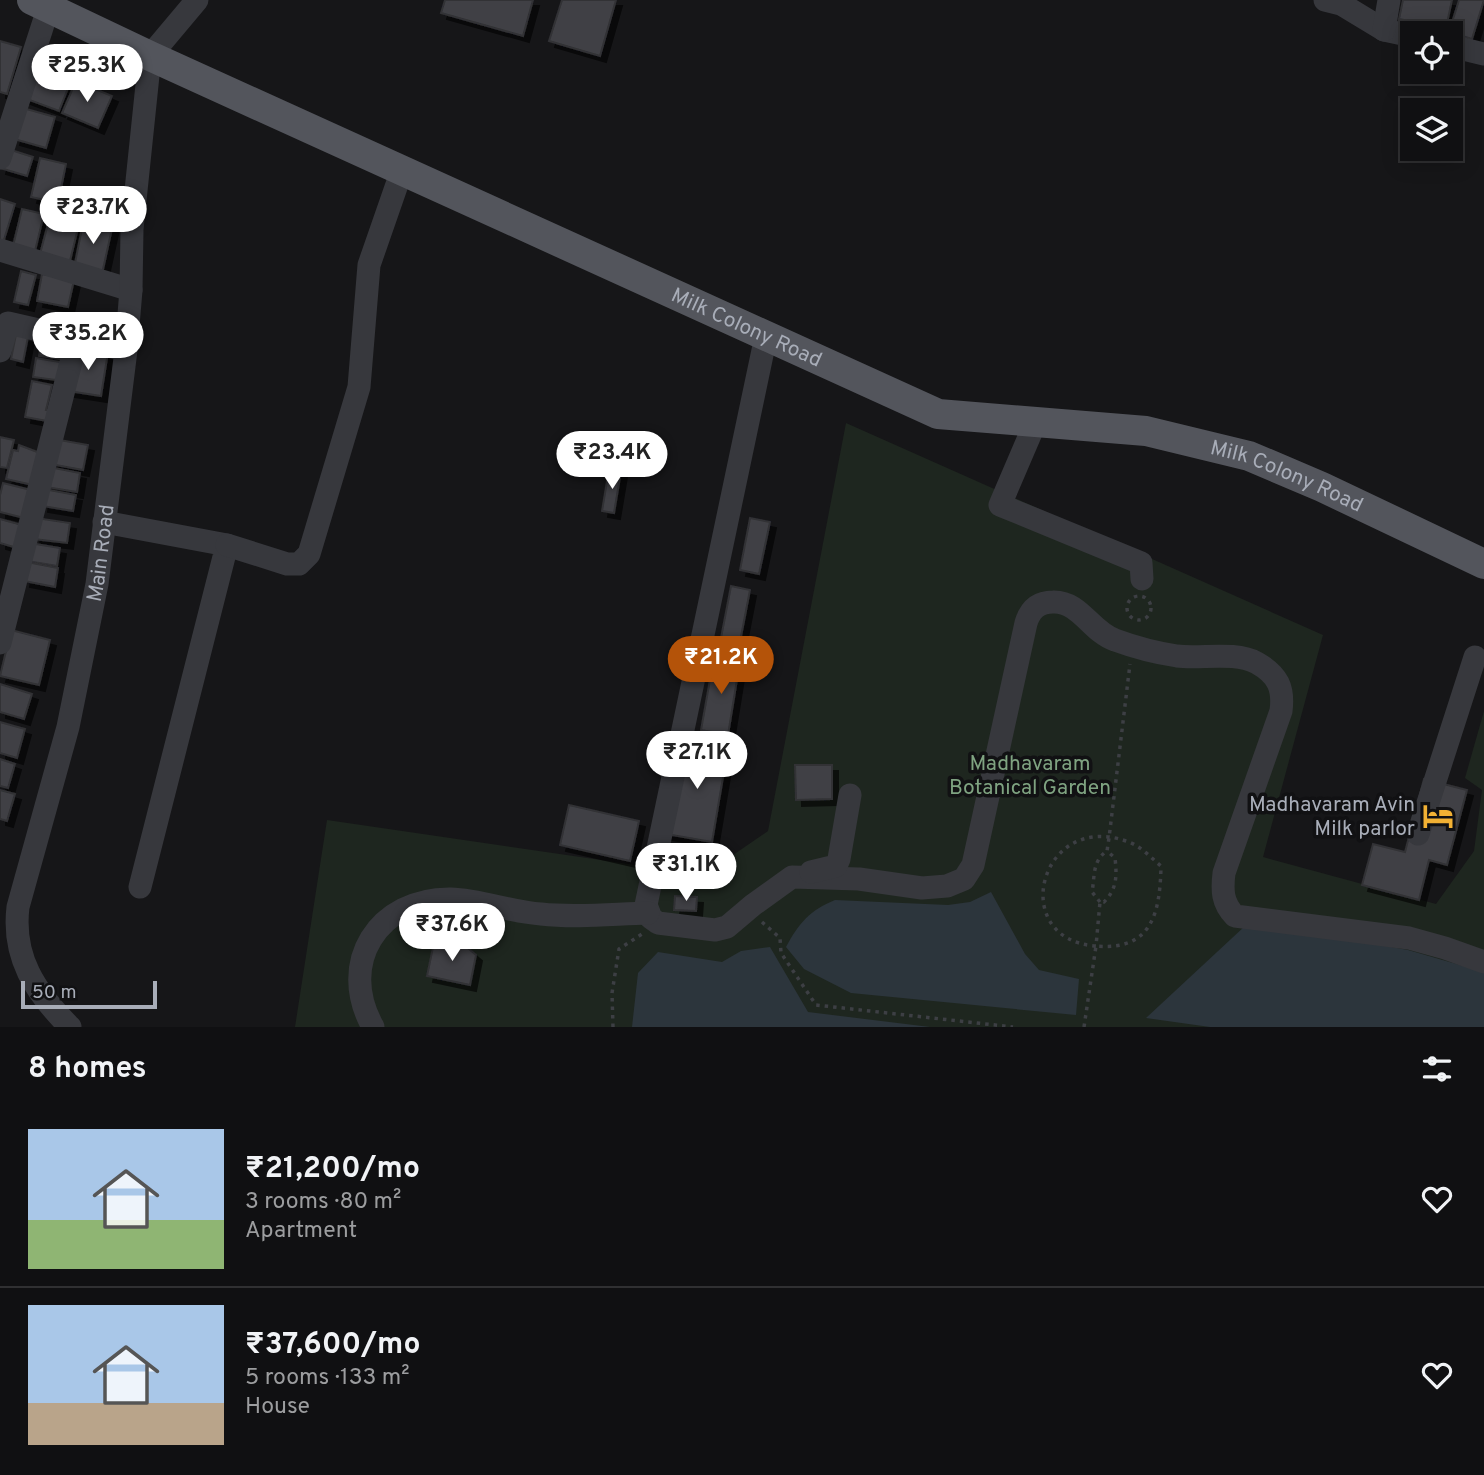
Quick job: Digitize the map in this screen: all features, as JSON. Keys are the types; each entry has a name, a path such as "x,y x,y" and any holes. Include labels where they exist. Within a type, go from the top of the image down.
{"main road":[{"name":"Milk Colony Road","path":"40,4 937,414 1146,431 1249,456 1322,487 1484,564"}],"street":[{"path":"150,56 197,0"},
{"path":"1325,0 1341,4 1384,30 1400,33"},
{"path":"1384,30 1389,0"},
{"path":"0,158 40,4"},
{"path":"1463,49 1484,54"},
{"name":"Main Road","path":"70,1027 51,1008 31,977 18,948 15,928 18,907 68,727 97,584 126,350 132,229 150,56"},
{"path":"104,522 228,545 287,564 299,564 309,554 359,387 369,265 402,170"},
{"path":"0,250 131,290"},
{"path":"0,351 8,323 126,350"},
{"path":"653,918 646,905 766,336"},
{"path":"0,643 77,338"},
{"path":"1036,421 1000,505 1141,563 1142,579"},
{"path":"140,887 228,545"},
{"path":"792,877 859,879 922,888 947,886 964,879 973,865 1030,611 1038,605 1052,602 1075,608 1106,636 1178,656 1254,661 1279,682 1283,696 1281,711 1224,873 1222,889 1225,901 1235,915 1409,938 1484,962"},
{"path":"1418,834 1475,657"},
{"path":"373,1027 363,1009 358,989 359,967 366,945 377,929 393,916 415,905 451,899 542,915 653,918 715,930 727,927 792,877 836,866 842,850 850,795"}],"path":[{"path":"1140,595 1150,603 1151,610 1142,620 1135,620 1127,612 1126,606 1134,596 1140,595"},
{"path":"1084,1027 1100,902 1092,892 1095,867 1098,857 1107,851 1132,645"},
{"path":"1083,838 1125,840 1161,866 1161,889 1157,908 1150,928 1139,937 1116,948 1096,946 1073,942 1061,936 1054,928 1044,908 1047,873 1062,850 1083,838"},
{"path":"1100,902 1104,902 1114,892 1116,883 1115,859 1107,851"},
{"path":"475,948 485,936 486,925 494,919 496,907"},
{"path":"747,909 780,938 781,953 816,1005 1013,1027"},
{"path":"613,1027 612,993 619,948 653,918"}],"green space":[{"name":"Madhavaram Botanical Garden","path":"846,423 1323,635 1263,857 1436,904 1474,851 1482,790 1465,778 1484,711 1484,1027 295,1027 327,820 704,875 768,831"}],"shaded area":[{"path":"991,892 1025,954 1039,970 1079,979 1076,1015 851,993 804,969 786,947 806,918 835,900 948,905 970,902"},
{"path":"1245,926 1321,934 1408,950 1484,972 1484,1027 1210,1027 1146,1018"},
{"path":"770,947 808,1012 930,1027 632,1027 638,973 658,952 722,962 741,951"}],"building":[{"path":"445,0 533,0 523,36 441,13"},
{"path":"562,0 616,0 600,56 549,41"},
{"path":"1403,0 1452,0 1448,21 1399,19"},
{"path":"1459,0 1484,0 1472,39 1463,36 1463,21 1452,21"},
{"path":"0,41 21,47 7,94 0,92"},
{"path":"37,64 72,78 59,111 24,98"},
{"path":"76,81 112,96 98,128 62,113"},
{"path":"23,108 55,117 46,148 14,139"},
{"path":"5,148 33,157 27,176 0,168"},
{"path":"40,158 66,164 58,203 31,197"},
{"path":"0,199 15,204 3,243 0,242"},
{"path":"22,209 44,214 35,251 13,246"},
{"path":"50,216 79,224 70,261 40,254"},
{"path":"84,218 113,224 102,274 74,268"},
{"path":"21,271 36,275 28,305 14,302"},
{"path":"42,274 74,280 68,307 37,301"},
{"path":"16,334 28,337 23,362 11,359"},
{"path":"42,336 71,340 68,360 39,356"},
{"path":"76,347 108,352 101,396 68,391"},
{"path":"36,358 66,363 63,381 33,377"},
{"path":"32,381 52,385 46,410 49,410 47,421 25,417"},
{"path":"0,437 14,440 7,468 0,467"},
{"path":"54,439 88,445 83,470 50,464"},
{"path":"19,445 40,453 37,486 6,479 13,450 18,451"},
{"path":"49,467 80,473 77,492 46,487"},
{"path":"609,469 621,471 614,513 602,511"},
{"path":"3,483 35,491 28,519 0,512"},
{"path":"44,489 76,495 73,511 42,506"},
{"path":"36,518 70,523 67,543 34,539"},
{"path":"750,518 770,522 759,574 740,570"},
{"path":"0,519 22,525 17,548 0,543"},
{"path":"30,543 60,548 57,566 27,561"},
{"path":"27,562 58,568 55,587 24,581"},
{"path":"731,586 750,590 739,647 720,643"},
{"path":"11,630 50,640 39,685 0,676"},
{"path":"714,657 740,661 728,735 701,730"},
{"path":"0,684 32,694 24,719 0,712"},
{"path":"0,722 25,729 17,758 0,753"},
{"path":"683,740 728,748 712,842 666,834"},
{"path":"0,759 15,764 8,788 0,786"},
{"path":"795,765 832,765 832,799 796,800"},
{"path":"1424,779 1467,790 1447,865 1429,860 1419,900 1362,885 1373,844 1405,852"},
{"path":"0,790 15,794 7,821 0,819"},
{"path":"569,805 639,821 630,861 560,845"},
{"path":"675,896 697,897 696,911 674,910"},
{"path":"462,943 476,955 470,985 427,976 433,947"}],"place":[{"name":"Madhavaram Avin Milk parlor","path":"1438,816"}]}
